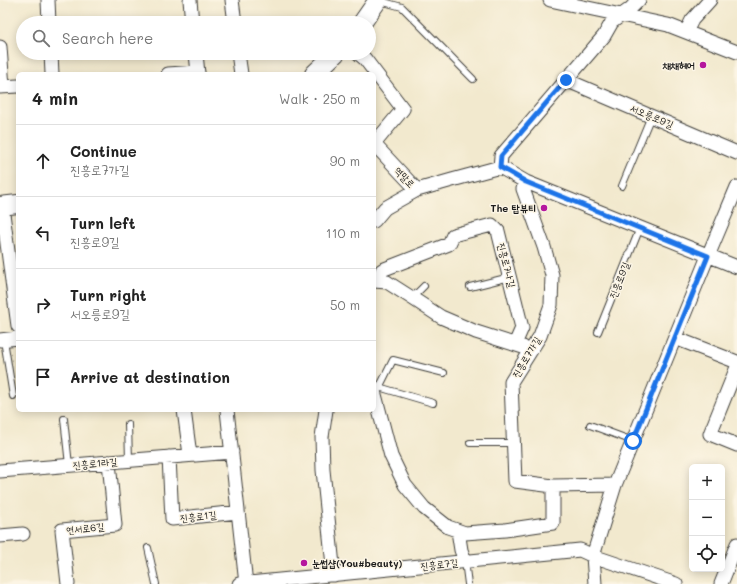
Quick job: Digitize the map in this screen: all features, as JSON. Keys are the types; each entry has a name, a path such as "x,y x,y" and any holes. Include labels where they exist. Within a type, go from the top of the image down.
{"street":[{"path":"48,0 49,16"},
{"path":"190,0 191,16"},
{"path":"232,0 234,16"},
{"path":"367,16 378,0"},
{"path":"550,0 574,3 621,16 668,25 737,52"},
{"path":"500,167 501,156 604,36 612,22 630,9 638,0"},
{"path":"686,32 692,20 710,0"},
{"path":"0,47 2,87 16,86"},
{"path":"51,60 52,72"},
{"path":"197,60 198,72"},
{"path":"239,60 241,72"},
{"path":"316,72 329,60"},
{"name":"역말로","path":"366,60 375,72"},
{"name":"역말로","path":"376,73 403,109 376,142"},
{"name":"서오릉로9길","path":"566,80 737,152"},
{"name":"역말로","path":"376,146 418,190"},
{"path":"376,219 385,208 418,190 500,167 526,182 737,267"},
{"name":"진흥로7가길","path":"526,182 523,189 544,247 552,275 551,305 540,336 511,382 515,482 553,486 615,485"},
{"path":"595,584 592,556 615,485 737,187"},
{"path":"7,205 16,304"},
{"name":"진흥로7나길","path":"515,344 522,328 498,231 492,225 453,235 450,244 382,270 376,281 387,282 442,317 476,332 515,344 532,349"},
{"path":"2,340 16,338"},
{"path":"675,338 737,362"},
{"path":"737,367 710,434 737,445"},
{"path":"376,398 391,456 405,484 424,508 448,527 465,533 505,530 552,523 553,486"},
{"path":"184,412 190,455"},
{"path":"227,412 244,584"},
{"path":"326,412 322,437 323,470 334,575"},
{"name":"진흥로1라길","path":"0,471 232,452"},
{"name":"진흥로1길","path":"169,457 172,519 238,512"},
{"name":"연서로6길","path":"68,584 62,530 115,525 109,462"},
{"name":"진흥로7길","path":"458,531 461,550 465,562"},
{"path":"0,536 23,534"},
{"path":"721,584 737,544"},
{"name":"진흥로7길","path":"244,584 580,550 592,556 668,582"}],"lane":[{"path":"378,0 402,7 474,79"},
{"path":"622,186 651,116"},
{"name":"진흥로9길","path":"598,332 640,228"},
{"path":"470,287 510,277"},
{"path":"412,298 424,286"},
{"path":"2,340 13,396"},
{"path":"376,388 381,384 393,360 444,373"},
{"path":"376,390 382,388 433,403"},
{"path":"64,419 69,465"},
{"path":"128,424 129,460"},
{"path":"590,425 633,441"},
{"path":"470,443 514,443"},
{"path":"148,548 156,584"},
{"path":"465,562 468,584"}],"place":[{"name":"채채헤어","path":"703,65"},
{"name":"The 탑뷰티","path":"544,208"},
{"name":"눈썹샵(You#beauty)","path":"304,563"}],"route":[{"path":"566,80 501,156 500,167 526,182 708,256 633,441"}]}
